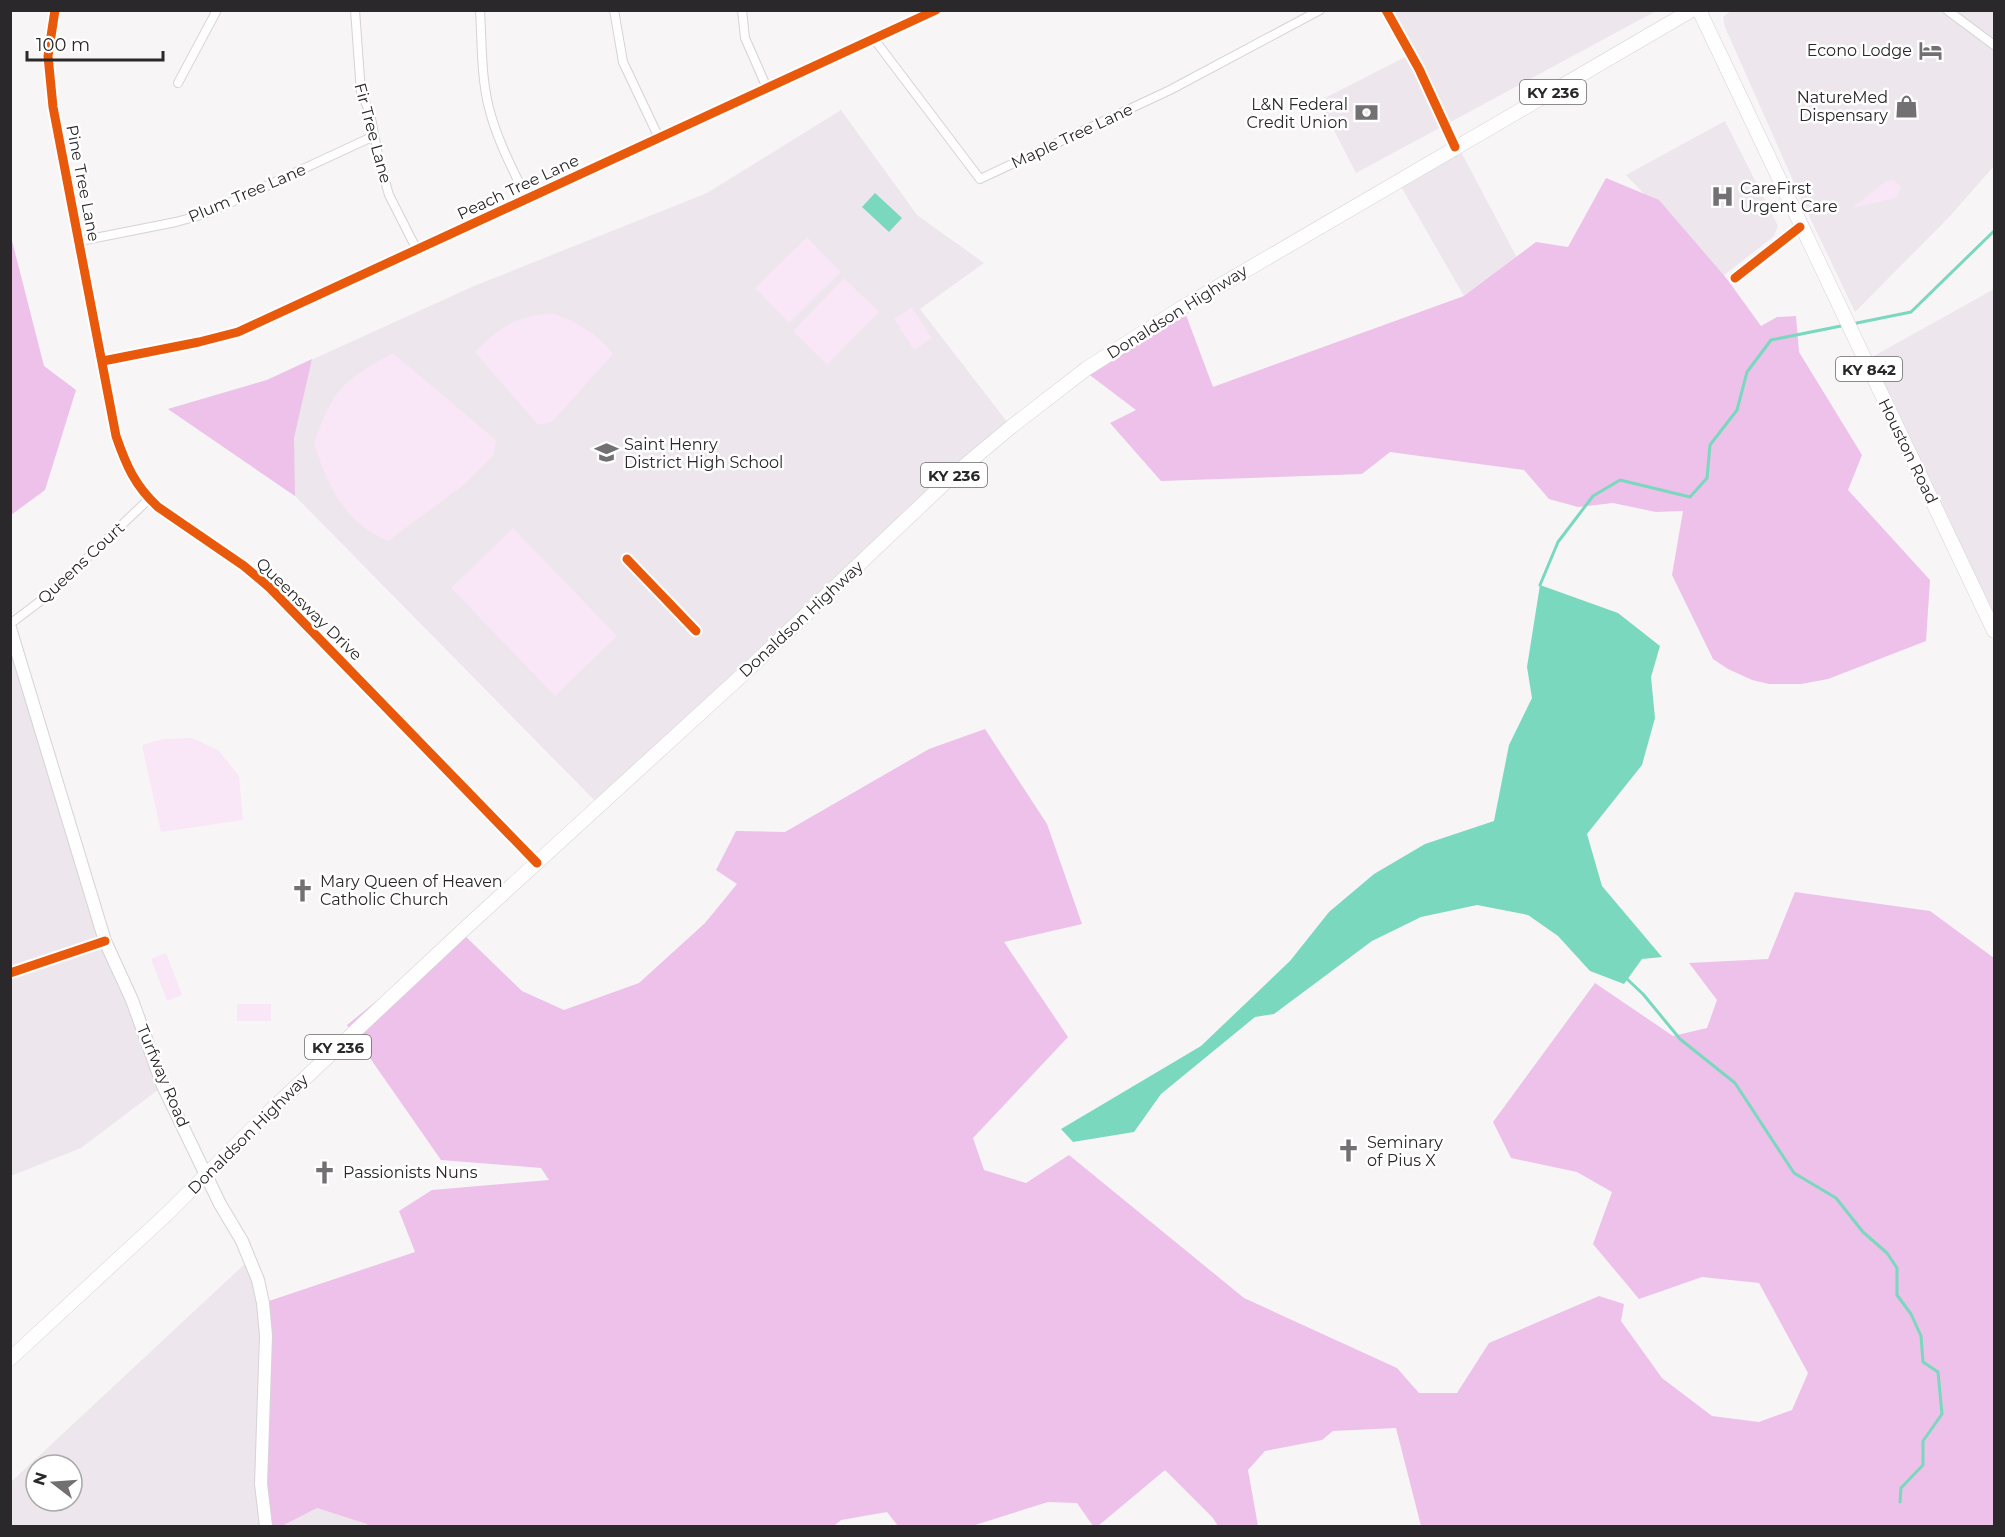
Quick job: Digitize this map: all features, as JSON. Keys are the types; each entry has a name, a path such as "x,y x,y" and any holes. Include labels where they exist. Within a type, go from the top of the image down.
{"main road":[{"name":"Donaldson Highway","path":"10,1359 207,1175 270,1111 740,677 951,478 1035,408 1086,369 1137,336 1455,147 1692,10"},
{"name":"Houston Road","path":"1699,10 1800,227 1995,631"},
{"name":"Turfway Road","path":"10,626 105,941 132,1000 164,1086 250,1259 263,1303 266,1368 261,1484 266,1527"}],"street":[{"name":"Pine Tree Lane","path":"55,10 49,47 52,107 103,361"},
{"path":"178,83 216,10"},
{"name":"Fir Tree Lane","path":"355,10 357,74 361,92 370,113 389,195 417,250"},
{"path":"480,10 489,108 499,138 527,199"},
{"path":"614,10 623,62 658,138"},
{"path":"742,10 745,38 767,88"},
{"name":"Peach Tree Lane","path":"103,361 238,332 936,10"},
{"name":"Maple Tree Lane","path":"874,39 980,179 1170,90 1320,10"},
{"path":"1386,10 1419,69 1455,147"},
{"path":"1947,10 1995,45"},
{"name":"Plum Tree Lane","path":"80,241 176,222 208,213 374,136"},
{"path":"1736,278 1800,227"},
{"name":"Queensway Drive","path":"103,361 116,436 136,484 149,499 244,566 270,588 537,863"},
{"name":"Queens Court","path":"10,626 47,596 149,499"},
{"path":"627,559 696,631"},
{"path":"10,973 105,941"}],"shaded area":[{"path":"1732,10 1994,11 1994,166 1951,215 1855,312 1802,201 1725,27 1723,17"},
{"path":"1386,11 1656,11 1356,173 1319,101 1411,54"},
{"name":"Saint Henry District High School","path":"841,110 917,215 984,263 920,309 1011,427 599,805 295,496 168,409 267,380 474,286 707,193"},
{"path":"1725,121 1778,226 1774,236 1723,276 1626,175"},
{"path":"1460,150 1525,273 1464,296 1399,183"},
{"path":"1606,178 1659,200 1727,279 1761,326 1777,317 1796,316 1799,352 1862,455 1848,490 1930,580 1926,641 1828,679 1801,684 1769,684 1752,680 1713,659 1672,575 1683,511 1656,512 1613,503 1578,507 1549,499 1524,470 1390,452 1362,474 1161,481 1110,423 1136,410 1087,373 1183,307 1213,387 1464,296 1536,242 1568,247"},
{"path":"1894,180 1901,187 1897,198 1852,208 1886,181"},
{"path":"875,193 902,218 889,232 862,207"},
{"path":"10,233 44,366 76,390 45,490 11,515"},
{"path":"807,237 841,272 789,323 755,288"},
{"path":"844,278 879,312 827,365 793,331"},
{"path":"1994,289 1994,631 1865,361"},
{"path":"912,307 932,338 914,350 894,319"},
{"path":"552,313 586,329 613,354 552,422 538,425 475,352 509,324 529,317"},
{"path":"393,353 496,440 494,455 465,484 388,541 360,524 339,501 314,443 334,397 351,379"},
{"path":"312,359 294,438 295,496 168,409 267,380"},
{"path":"513,528 617,636 555,696 451,588"},
{"path":"1540,585 1618,613 1660,646 1651,677 1655,718 1642,765 1587,834 1602,886 1662,957 1642,959 1624,984 1590,971 1558,936 1528,915 1477,905 1421,917 1372,941 1274,1014 1255,1017 1161,1094 1134,1132 1073,1142 1061,1129 1201,1046 1290,961 1329,912 1374,874 1425,844 1494,821 1509,745 1532,698 1527,667"},
{"path":"10,628 105,941 163,1086 81,1148 11,1176"},
{"path":"985,729 1047,824 1082,924 1004,942 1068,1037 973,1138 984,1170 1026,1183 1069,1155 1244,1298 1397,1368 1419,1393 1457,1393 1489,1343 1599,1296 1624,1304 1621,1321 1662,1378 1712,1416 1759,1422 1792,1410 1808,1373 1759,1283 1702,1277 1639,1299 1593,1244 1612,1192 1577,1172 1511,1158 1493,1122 1595,983 1673,1036 1707,1028 1717,1000 1689,963 1768,959 1795,892 1930,911 1994,958 1994,1526 1421,1526 1396,1428 1333,1431 1322,1440 1265,1451 1248,1470 1258,1526 1218,1526 1213,1518 1165,1470 1098,1526 1093,1526 1077,1503 1048,1502 972,1526 898,1526 887,1512 841,1520 834,1526 368,1526 317,1508 282,1526 266,1526 263,1303 415,1252 399,1211 432,1190 549,1180 541,1168 441,1160 347,1025 461,932 522,991 564,1010 639,983 705,923 737,884 716,870 736,831 785,832 929,749"},
{"path":"192,738 218,750 239,776 243,820 161,832 142,745 163,739"},
{"path":"166,953 182,995 167,1001 151,959"},
{"path":"237,1004 271,1004 271,1021 237,1021"},
{"path":"250,1259 263,1303 266,1526 11,1526 11,1482 24,1470 24,1513 84,1513 84,1453 42,1453"},
{"path":"317,1508 368,1524 368,1526 282,1526"}],"waterway":[{"path":"1852,324 1911,312 1994,231"},
{"path":"1540,585 1558,542 1593,496 1620,480 1690,497 1707,478 1710,445 1737,410 1747,372 1771,340 1846,325"},
{"path":"1627,979 1643,994 1680,1039 1735,1083 1794,1173 1836,1198 1863,1232 1887,1253 1897,1268 1897,1295 1911,1314 1921,1336 1923,1362 1938,1372 1942,1414 1923,1441 1923,1465 1901,1488 1900,1502"}],"cycle path":[{"path":"55,10 48,56 53,107 116,436 132,475 158,507 244,566 270,588 537,863"},
{"path":"103,361 238,332 936,10"},
{"path":"1386,10 1419,69 1455,147"},
{"path":"1735,278 1800,227"},
{"path":"627,559 696,631"},
{"path":"10,973 105,941"}],"place":[{"name":"Econo Lodge","path":"1930,50"},
{"name":"NatureMed Dispensary","path":"1906,106"},
{"name":"L&N Federal Credit Union","path":"1366,113"},
{"name":"CareFirst Urgent Care","path":"1722,197"},
{"name":"Saint Henry District High School","path":"606,453"},
{"name":"Mary Queen of Heaven Catholic Church","path":"302,890"},
{"name":"Seminary of Pius X","path":"1349,1151"},
{"name":"Passionists Nuns","path":"325,1172"}]}
